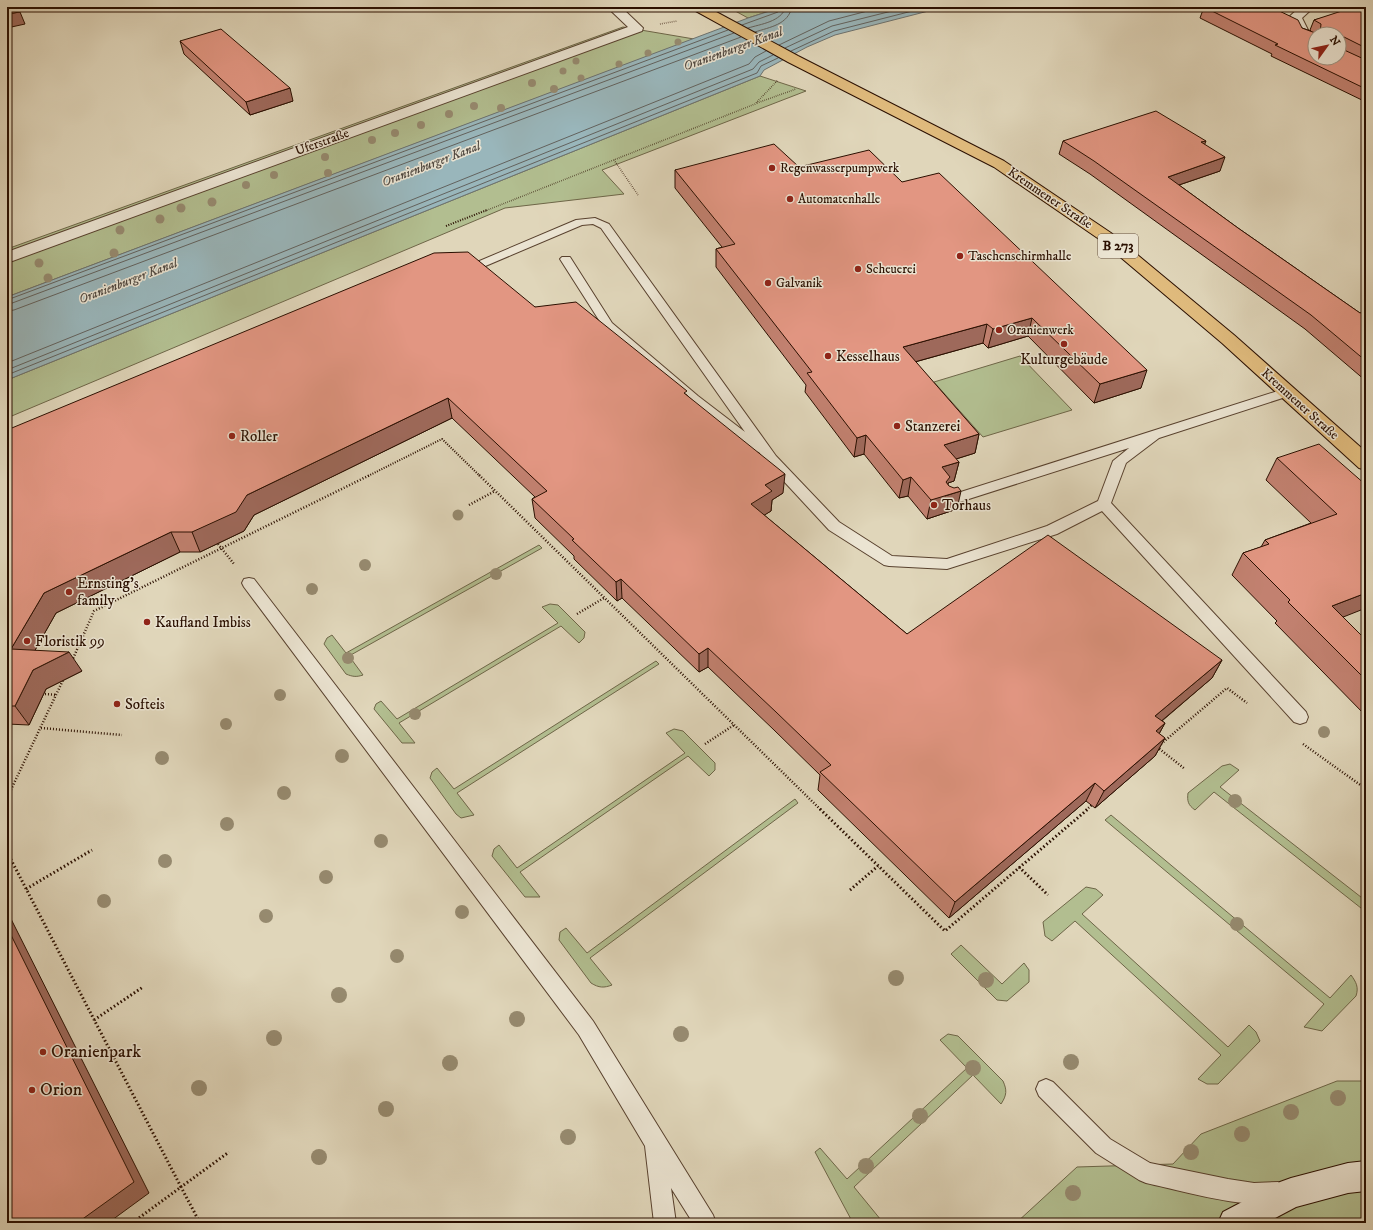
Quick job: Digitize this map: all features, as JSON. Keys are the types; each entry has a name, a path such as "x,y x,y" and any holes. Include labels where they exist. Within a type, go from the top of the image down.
{"main road":[{"name":"Kremmener Straße","path":"698,7 793,59 1000,164 1105,236 1228,339 1366,463"}],"street":[{"name":"Uferstraße","path":"7,258 638,28 613,7"},
{"path":"1307,36 1304,34 1295,17 1308,7"},
{"path":"1234,1223 1291,1193 1348,1178 1366,1176"}],"lane":[{"path":"450,268 472,268 580,222 595,221 605,226 771,459 834,526 890,561 947,564 1052,530 1104,504 1120,461 1154,435"},
{"path":"566,259 608,325 694,399 771,459"},
{"path":"950,500 1288,392"},
{"path":"1104,504 1300,717"},
{"path":"249,583 586,1028 654,1143 705,1223"},
{"path":"1046,1089 1103,1146 1146,1173 1254,1194 1291,1193"},
{"path":"654,1143 665,1223"}],"path":[{"path":"446,226 755,104 773,85"},
{"path":"614,160 638,194"},
{"path":"69,667 94,611 442,439 945,931 1097,800"},
{"path":"469,505 495,491"},
{"path":"577,614 604,598"},
{"path":"7,798 66,674"},
{"path":"1151,753 1227,688 1252,707"},
{"path":"44,694 57,695"},
{"path":"705,744 734,724"},
{"path":"40,728 122,735"},
{"path":"1303,744 1366,789"},
{"path":"1158,747 1185,769"},
{"path":"26,889 92,850"},
{"path":"7,852 200,1223"},
{"path":"850,890 878,866"},
{"path":"1019,867 1048,895"},
{"path":"94,1020 143,987"},
{"path":"132,1223 229,1152"}],"green space":[{"path":"728,7 782,7 748,18"},
{"path":"623,27 694,39 7,297 7,249"},
{"path":"760,76 806,91 602,170 624,194 505,208 7,418 7,380"},
{"path":"1020,356 1072,410 983,437 934,382"},
{"path":"539,545 542,548 349,656 363,675 351,676 346,674 324,644 327,638 332,635 346,653"},
{"path":"550,604 558,605 585,632 584,638 579,643 561,626 399,723 415,743 402,743 374,709 376,704 381,701 397,719 558,623 542,607"},
{"path":"656,661 659,664 457,793 474,815 461,818 456,814 430,778 432,772 437,768 454,789"},
{"path":"674,729 683,731 715,763 715,770 709,776 688,756 520,872 540,897 525,897 492,856 494,849 499,845 517,868 685,753 666,733"},
{"path":"1230,764 1239,770 1220,787 1366,901 1366,912 1214,792 1195,810 1189,805 1188,793 1222,766"},
{"path":"795,799 798,803 590,958 612,985 602,987 591,983 559,940 560,932 566,928 587,953"},
{"path":"1111,815 1330,998 1351,975 1356,985 1356,996 1322,1031 1304,1027 1324,1004 1105,820"},
{"path":"1086,887 1096,889 1103,895 1082,914 1228,1047 1249,1025 1256,1032 1260,1041 1218,1084 1207,1084 1198,1079 1221,1055 1075,921 1052,941 1045,936 1043,922"},
{"path":"961,945 1002,984 1024,963 1029,970 1029,982 1007,1001 997,1000 951,954"},
{"path":"948,1034 958,1036 1003,1081 1006,1092 1003,1101 1001,1104 973,1075 854,1187 881,1220 877,1223 853,1223 815,1152 820,1148 847,1179 967,1068 940,1040"},
{"path":"1337,1081 1366,1081 1366,1223 1016,1223 1077,1167 1173,1164 1201,1134"}],"water":[{"name":"Oranienburger Kanal","path":"782,7 944,7 835,35 807,47 764,70 760,76 7,380 7,297 748,18"}],"building":[{"path":"7,7 18,7 20,12 7,14"},
{"path":"1204,7 1271,7 1298,20 1302,28 1307,30 1307,60 1275,45 1278,44"},
{"path":"1354,7 1366,7 1366,48 1347,38 1347,26 1321,26 1321,24 1314,20"},
{"path":"221,29 290,88 246,102 180,41"},
{"path":"1347,51 1366,60 1366,89 1318,66 1347,66"},
{"path":"1156,111 1206,141 1201,142 1225,157 1168,177 1360,313 1366,311 1366,361 1311,315 1094,161 1063,141"},
{"path":"774,144 799,167 869,150 902,182 939,173 1147,370 1100,384 1032,318 993,329 987,324 903,347 979,434 944,445 959,462 942,467 950,477 946,482 949,486 954,488 958,487 961,491 931,500 911,477 903,480 866,435 857,438 807,373 812,372 716,249 735,244 675,170"},
{"path":"468,252 535,307 576,302 687,391 684,393 785,474 765,485 772,491 751,504 907,634 1048,535 1222,660 1155,716 1165,723 1156,731 1165,738 1104,791 1095,783 955,902 820,772 831,765 776,712 708,648 699,654 621,579 616,582 572,540 574,539 532,499 547,491 448,398 247,495 236,512 192,532 171,532 44,593 11,649 69,652 33,670 15,706 7,706 7,430 434,253"},
{"path":"1319,444 1366,485 1366,593 1332,606 1366,640 1366,680 1288,602 1290,600 1243,553 1269,544 1265,540 1337,514 1277,458"},
{"name":"Oranienpark","path":"7,927 134,1182 77,1223 7,1223"}],"place":[{"name":"Regenwasserpumpwerk","path":"772,168"},
{"name":"Automatenhalle","path":"790,199"},
{"name":"Taschenschirmhalle","path":"960,256"},
{"name":"Scheuerei","path":"858,269"},
{"name":"Galvanik","path":"768,283"},
{"name":"Oranienwerk","path":"999,330"},
{"name":"Kulturgebäude","path":"1064,344"},
{"name":"Kesselhaus","path":"828,356"},
{"name":"Stanzerei","path":"897,426"},
{"name":"Roller","path":"232,436"},
{"name":"Torhaus","path":"934,505"},
{"name":"Ernsting's family","path":"69,592"},
{"name":"Kaufland Imbiss","path":"147,622"},
{"name":"Floristik 99","path":"27,641"},
{"name":"Softeis","path":"117,704"},
{"name":"Oranienpark","path":"43,1052"},
{"name":"Orion","path":"32,1090"}]}
